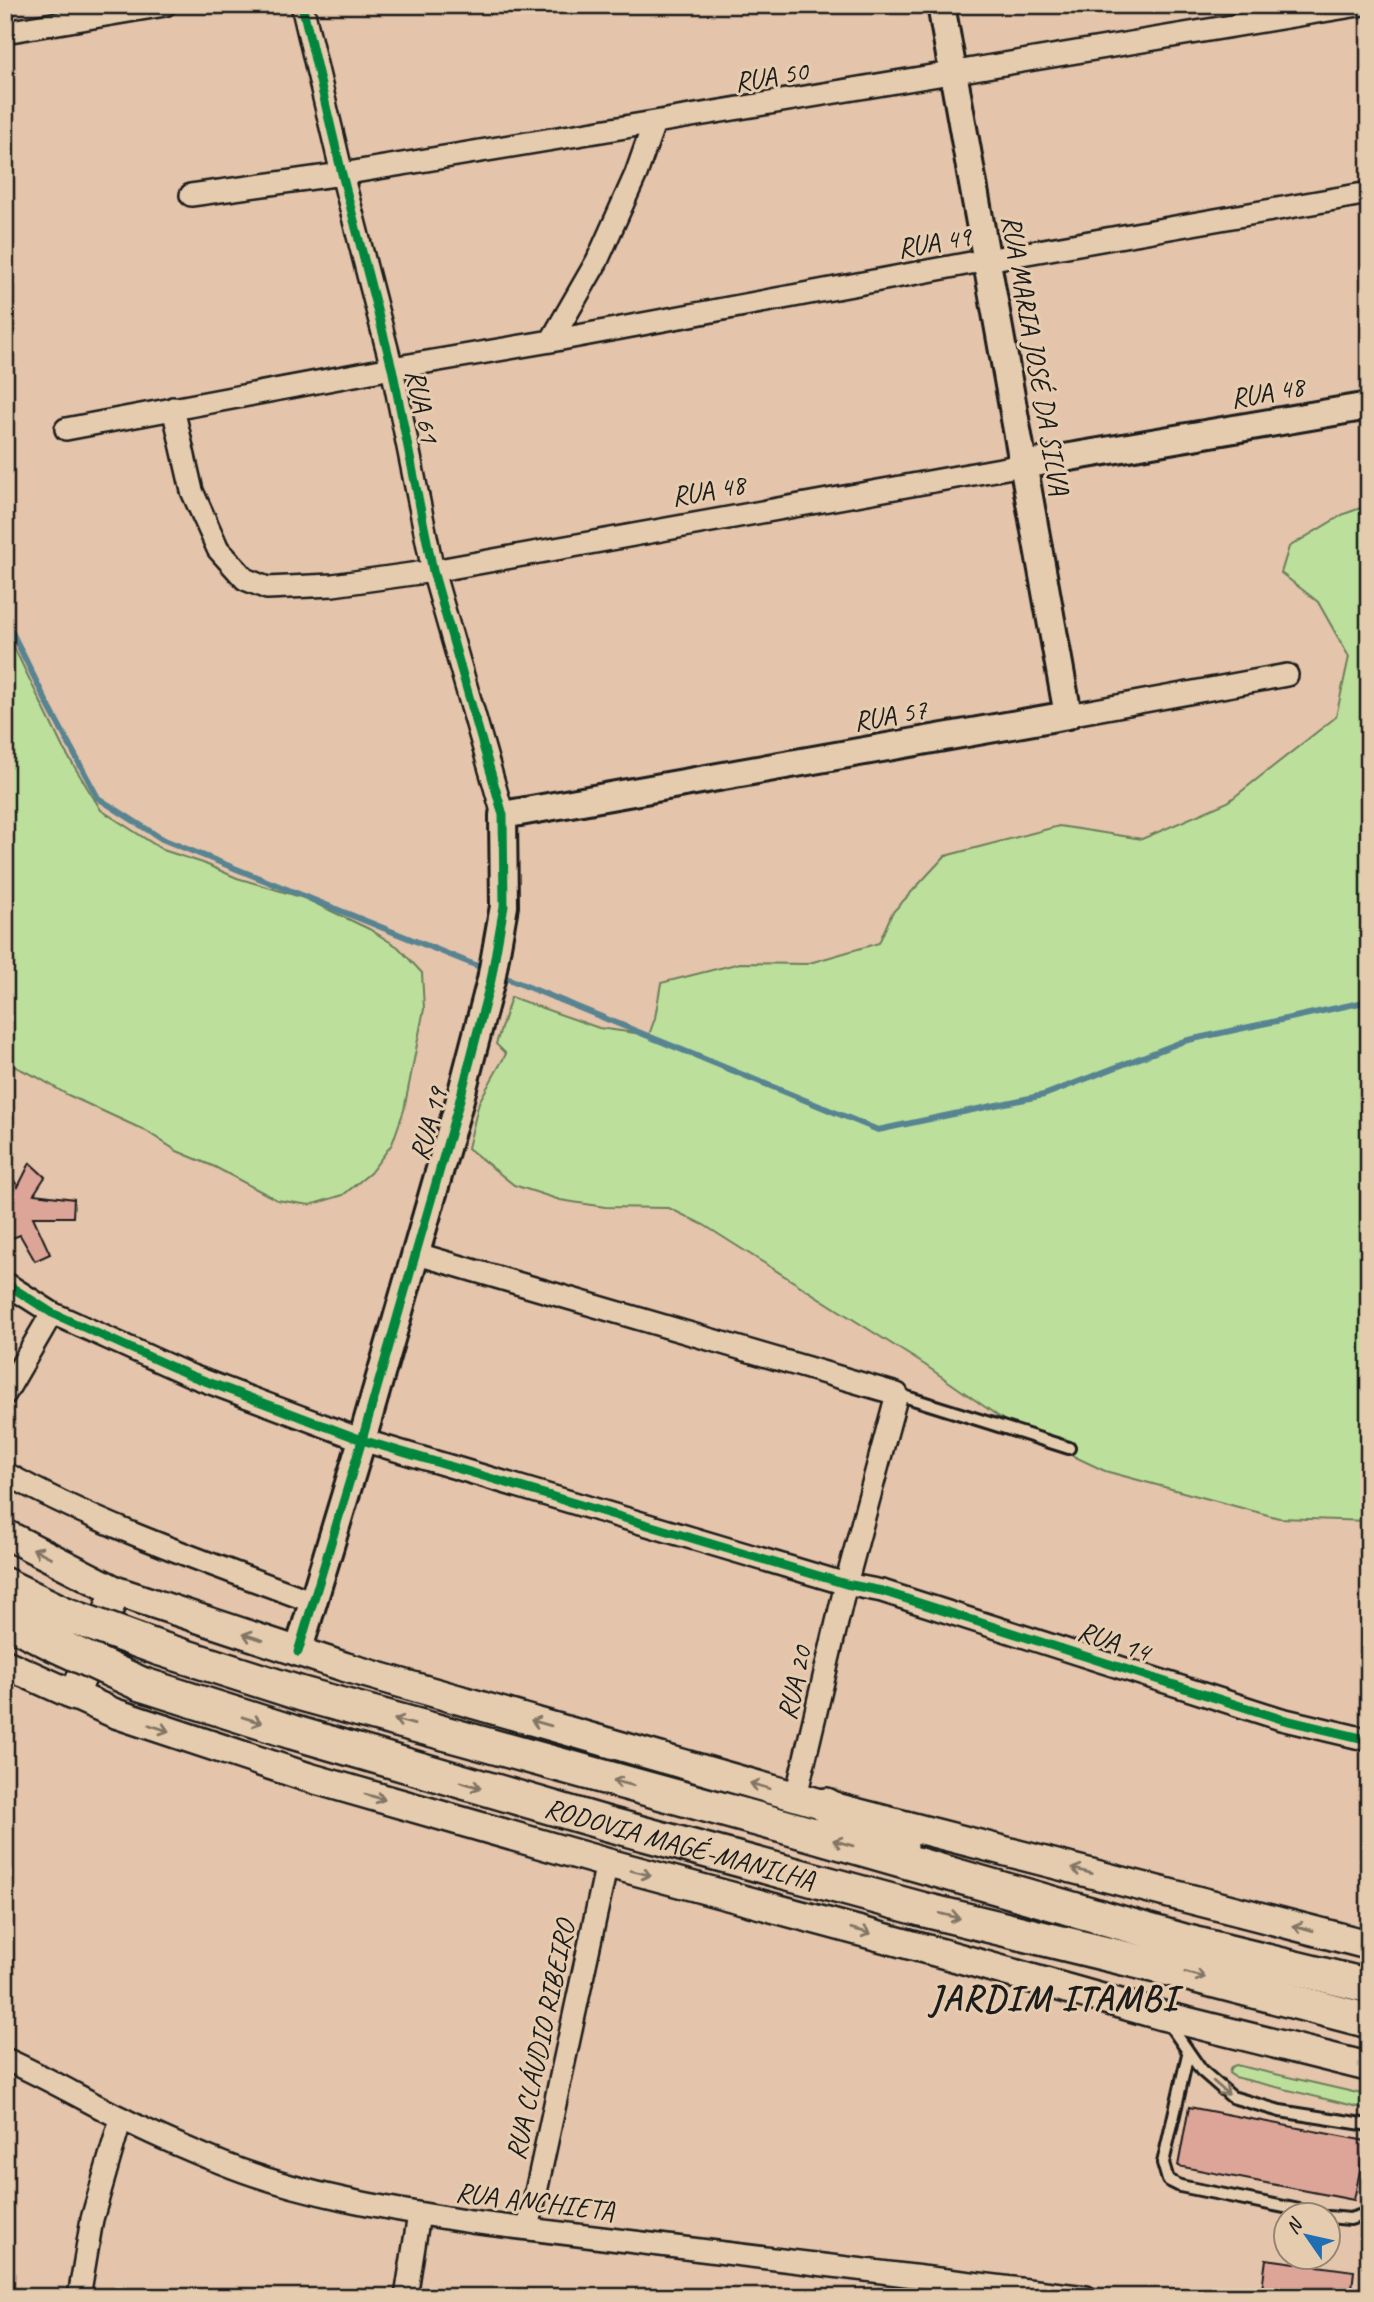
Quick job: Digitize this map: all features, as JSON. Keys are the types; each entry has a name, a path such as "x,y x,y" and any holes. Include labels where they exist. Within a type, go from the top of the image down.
{"highway":[{"name":"RODOVIA MAGÉ-MANILHA","path":"5,1586 60,1629 141,1684 292,1732 608,1824 925,1910 1369,2021"},
{"name":"RODOVIA MAGÉ-MANILHA","path":"5,1619 158,1648 302,1694 1188,1942 1369,1986"},
{"path":"811,1800 956,1875"}],"main road":[{"path":"5,1534 116,1591 345,1667 811,1800 1369,1945"},
{"path":"74,1696 116,1591"},
{"path":"114,1713 158,1605"},
{"path":"5,1664 114,1713 307,1777 607,1863 1164,2016 1369,2067"}],"street":[{"path":"5,32 165,5"},
{"name":"RUA 61","path":"303,5 342,174 392,368 433,571 503,816"},
{"name":"RUA MARIA JOSÉ DA SILVA","path":"941,5 1068,715"},
{"name":"RUA 50","path":"191,195 342,174 1359,5"},
{"path":"551,341 608,239 654,123"},
{"name":"RUA 49","path":"551,341 1369,193"},
{"name":"RUA 61","path":"66,429 551,341"},
{"name":"RUA 48","path":"173,408 192,491 218,550 245,579 267,588 333,585 433,571 1369,406"},
{"name":"RUA 57","path":"503,816 1287,675"},
{"name":"RUA 19","path":"298,1652 459,1103 491,980 504,906 503,816"},
{"path":"414,1253 897,1394"},
{"path":"5,1283 52,1313 192,1376 362,1440 846,1584"},
{"path":"5,1394 52,1313"},
{"name":"RUA 20","path":"811,1800 846,1584 897,1394"},
{"path":"5,1473 41,1493 139,1536 313,1602"},
{"name":"RUA 14","path":"846,1584 882,1591 1280,1719 1369,1740"},
{"name":"RUA CLÁUDIO RIBEIRO","path":"528,2229 607,1863"},
{"name":"RUA ANCHIETA","path":"5,2059 37,2073 121,2119 224,2164 286,2185 419,2214 1086,2297"},
{"path":"79,2297 92,2219 121,2119"},
{"path":"406,2297 419,2214"}],"lane":[{"path":"897,1394 1069,1448"},
{"path":"1164,2016 1200,2070 1232,2097 1280,2111 1369,2125"},
{"path":"1188,2054 1163,2163 1168,2180 1180,2186 1272,2205"},
{"path":"1342,2218 1369,2213"}],"green space":[{"path":"1369,505 1369,1521 1279,1518 1105,1471 1018,1430 925,1365 704,1225 669,1208 605,1207 560,1200 514,1185 468,1148 479,1102 506,1054 496,1044 511,997 599,1028 649,1035 661,983 740,963 806,964 879,943 892,913 945,856 1059,826 1142,839 1228,802 1336,717 1349,657 1318,602 1281,573 1289,547 1344,514"},
{"path":"5,629 63,748 101,810 163,850 237,878 304,898 369,929 398,947 422,973 424,1009 404,1110 392,1144 370,1173 343,1195 310,1205 277,1200 215,1167 177,1151 146,1131 5,1062"},
{"path":"1236,2065 1366,2095 1369,2096 1369,2108 1235,2077 1229,2073 1231,2067"}],"building":[{"path":"30,1163 45,1177 34,1194 74,1199 73,1217 33,1217 50,1254 35,1261 20,1235 5,1241 5,1166 18,1187"},
{"path":"1189,2107 1366,2141 1354,2200 1178,2166"},
{"path":"1266,2259 1272,2260 1272,2270 1354,2271 1351,2297 1261,2297"}],"waterway":[{"path":"5,618 98,798 162,839 485,969"},
{"path":"499,975 878,1130 1044,1095 1184,1041 1369,1001"}],"cycle path":[{"path":"298,1652 459,1103 491,980 504,906 503,815 433,571 392,368 302,5"},
{"path":"5,1283 52,1313 192,1376 362,1440 846,1584 882,1591 1281,1719 1369,1740"}],"district":[{"name":"JARDIM ITAMBI","path":"1054,1998"}]}
